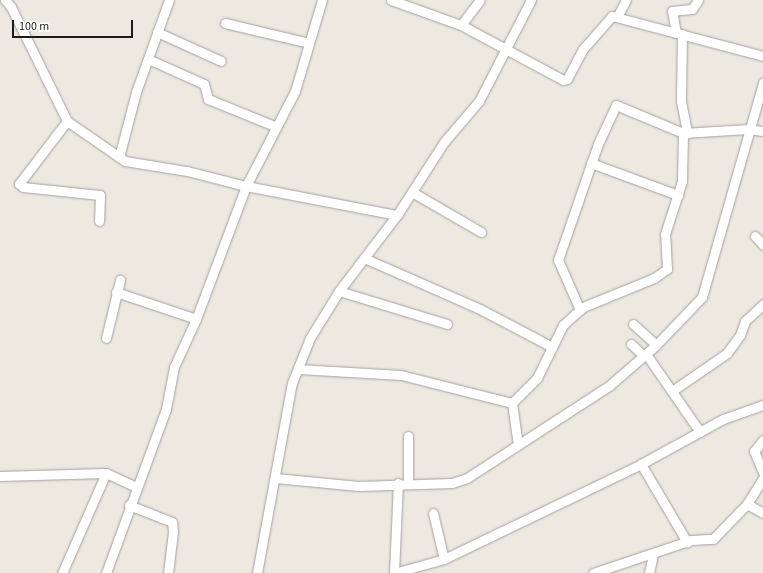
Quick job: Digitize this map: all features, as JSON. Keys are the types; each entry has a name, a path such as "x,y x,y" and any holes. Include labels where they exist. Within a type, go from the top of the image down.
{"street":[{"path":"5,0 11,7 67,121 119,158 246,186 397,215"},
{"path":"119,158 148,59 169,0"},
{"path":"106,573 129,505 166,409 174,367 196,318 246,186 295,91 322,0"},
{"path":"391,0 461,25 563,80 602,27 612,16 763,56"},
{"path":"461,25 480,0"},
{"path":"257,573 292,383 310,338 339,292 397,215 444,142 479,101 531,0"},
{"path":"617,17 626,0"},
{"path":"512,403 537,378 563,325 580,310 621,290 654,278 667,269 666,223 682,181 685,133 681,101 679,34 672,11 692,9 698,0"},
{"path":"225,23 309,43"},
{"path":"157,32 222,61"},
{"path":"148,59 204,84 208,99 277,127"},
{"path":"275,478 331,485 398,482 452,483 467,478 610,385 656,345 702,297 748,129 763,84"},
{"path":"580,310 558,260 591,163 616,105 685,133 748,129 763,131"},
{"path":"67,121 19,184 22,187 100,195 98,221"},
{"path":"591,163 678,194"},
{"path":"412,192 481,232"},
{"path":"755,236 763,245"},
{"path":"364,258 480,309 552,347"},
{"path":"106,338 120,280"},
{"path":"116,292 196,318"},
{"path":"339,292 447,324"},
{"path":"672,391 727,353 740,335 746,321 763,304"},
{"path":"633,324 656,345"},
{"path":"631,344 645,355 700,432"},
{"path":"298,369 400,375 512,403"},
{"path":"512,403 518,445"},
{"path":"398,482 394,573 444,559 641,464 723,419 763,405"},
{"path":"408,436 408,482"},
{"path":"763,440 754,451 763,472"},
{"path":"641,464 686,542"},
{"path":"0,476 106,473 136,487"},
{"path":"62,573 106,473"},
{"path":"593,573 686,542 713,539 747,504 763,478"},
{"path":"747,504 763,513"},
{"path":"129,505 172,522 173,532 168,573"},
{"path":"433,513 444,559"},
{"path":"648,573 653,554"}]}
